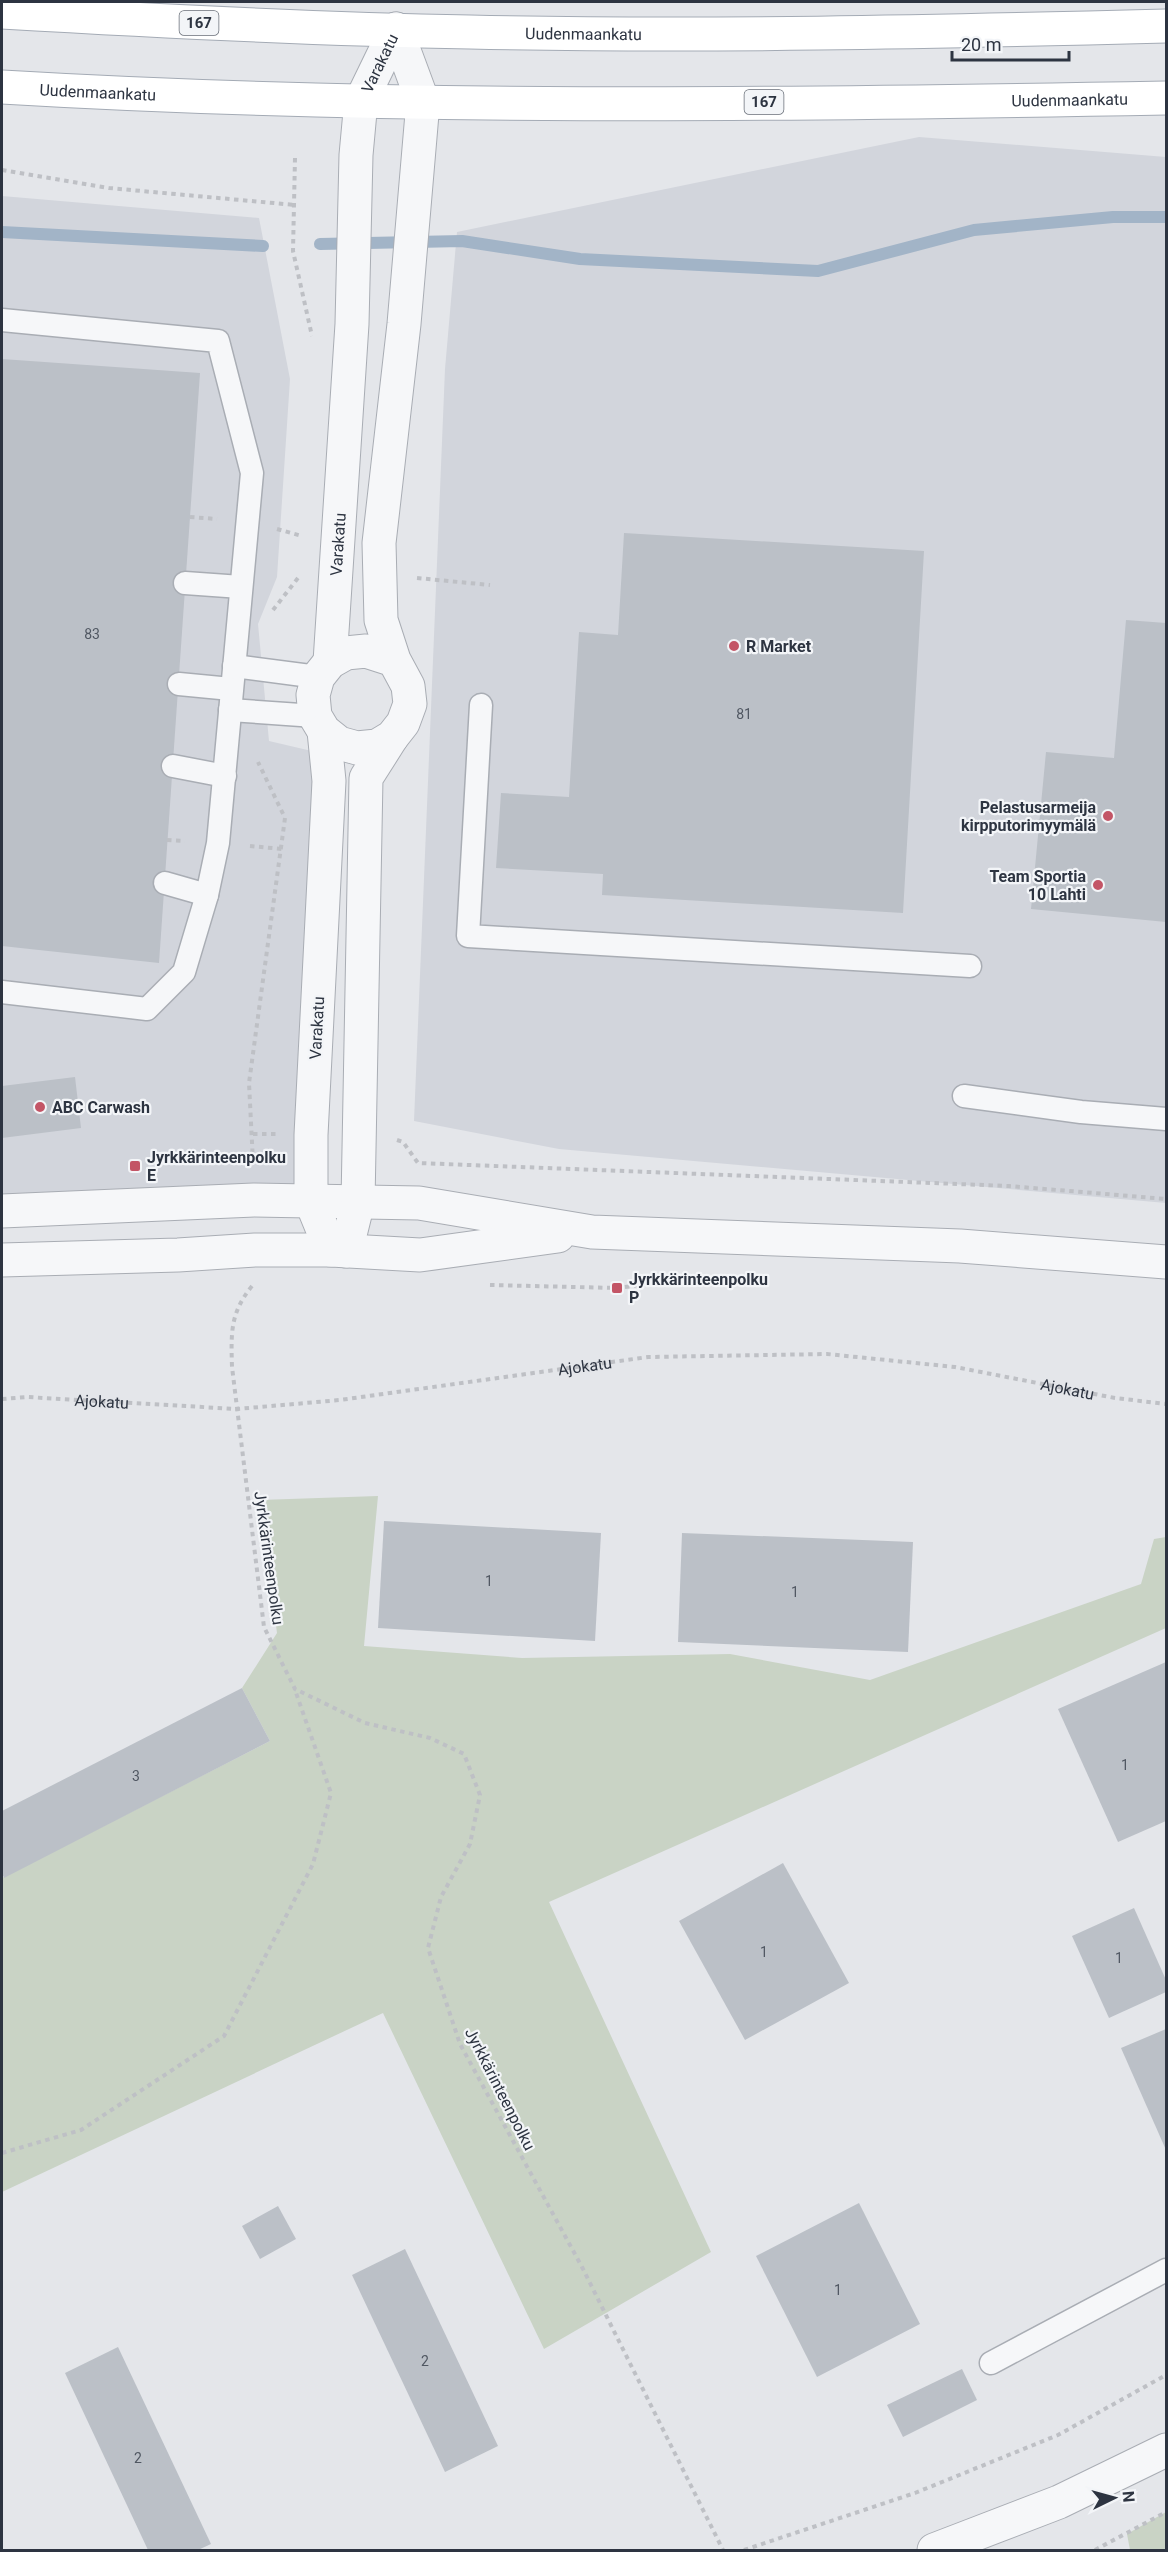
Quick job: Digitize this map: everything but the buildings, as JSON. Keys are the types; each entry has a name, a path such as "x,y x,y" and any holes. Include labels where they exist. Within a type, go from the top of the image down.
{"main road":[{"name":"Uudenmaankatu","path":"2,12 149,21 396,29 679,34 928,32 1167,26"},
{"name":"Uudenmaankatu","path":"2,87 501,104 1167,98"}],"street":[{"name":"Varakatu","path":"324,670 351,324 356,154 361,101 396,29"},
{"name":"Varakatu","path":"394,660 381,620 379,543 404,324 423,102 396,29"},
{"path":"338,1250 358,1202 366,778 403,723 410,704 408,686 394,660 366,651 346,653 324,670 313,695 319,723 339,743 357,748 377,746 392,737"},
{"name":"Varakatu","path":"319,723 329,781 311,1135 311,1201 338,1250"},
{"path":"2,1211 254,1200 419,1203 592,1232 960,1246 1167,1262"},
{"path":"2,1260 178,1255 255,1250 338,1250 420,1255 592,1232"},
{"path":"934,2550 1059,2502 1167,2450"}],"lane":[{"path":"2,320 218,341 252,473 218,843 207,895 184,972 147,1009 2,992"},
{"path":"185,583 241,587"},
{"path":"234,666 264,671 324,670"},
{"path":"179,684 231,699 258,713 319,723"},
{"path":"481,705 468,936 970,966"},
{"path":"173,766 225,777"},
{"path":"165,883 207,895"},
{"path":"964,1096 1081,1112 1167,1119"},
{"path":"992,2363 1167,2270"}],"path":[{"path":"294,158 293,251 314,341"},
{"path":"2,170 109,188 295,205"},
{"path":"264,671 272,611 302,573"},
{"path":"254,1200 253,1134 249,1083 285,819 253,750 258,713"},
{"path":"253,1134 311,1135"},
{"path":"359,1135 385,1136 404,1142 418,1163 1009,1186 1167,1200"},
{"name":"Jyrkkärinteenpolku","path":"255,1250 254,1284 239,1303 231,1332 237,1409 264,1627 295,1689 365,1722 430,1738 464,1754 480,1795 470,1844 441,1898 428,1948 460,2044 582,2267 723,2550"},
{"path":"480,1285 617,1288 672,1281"},
{"name":"Ajokatu","path":"2,1399 27,1397 237,1409 340,1400 648,1357 827,1354 955,1366 1115,1398 1167,1404"},
{"path":"2,2153 81,2130 224,2037 312,1864 331,1793 295,1689"},
{"path":"744,2550 915,2493 1058,2435 1167,2375"},
{"path":"1095,2550 1167,2512"}],"shaded area":[{"path":"919,137 1166,157 1166,1203 559,1149 414,1121 445,369 457,232"},
{"path":"2,196 259,218 290,379 277,577 258,624 269,741 316,752 301,1192 2,1196"}],"green space":[{"path":"378,1496 364,1646 522,1658 730,1654 870,1680 1141,1584 1154,1539 1166,1537 1166,1628 549,1902 711,2252 544,2349 383,2013 2,2192 2,1878 270,1741 242,1688 277,1633 260,1500"},
{"path":"1166,2512 1166,2550 1130,2550 1127,2534"}],"waterway":[{"path":"320,244 462,241 580,259 818,271 974,230 1113,217 1166,217"},
{"path":"2,232 263,246"}],"place":[{"name":"R Market","path":"734,646"},
{"name":"Pelastusarmeija kirpputorimyymälä","path":"1108,816"},
{"name":"Team Sportia 10 Lahti","path":"1098,885"},
{"name":"ABC Carwash","path":"40,1107"},
{"name":"Jyrkkärinteenpolku E","path":"135,1166"},
{"name":"Jyrkkärinteenpolku P","path":"617,1288"}]}
